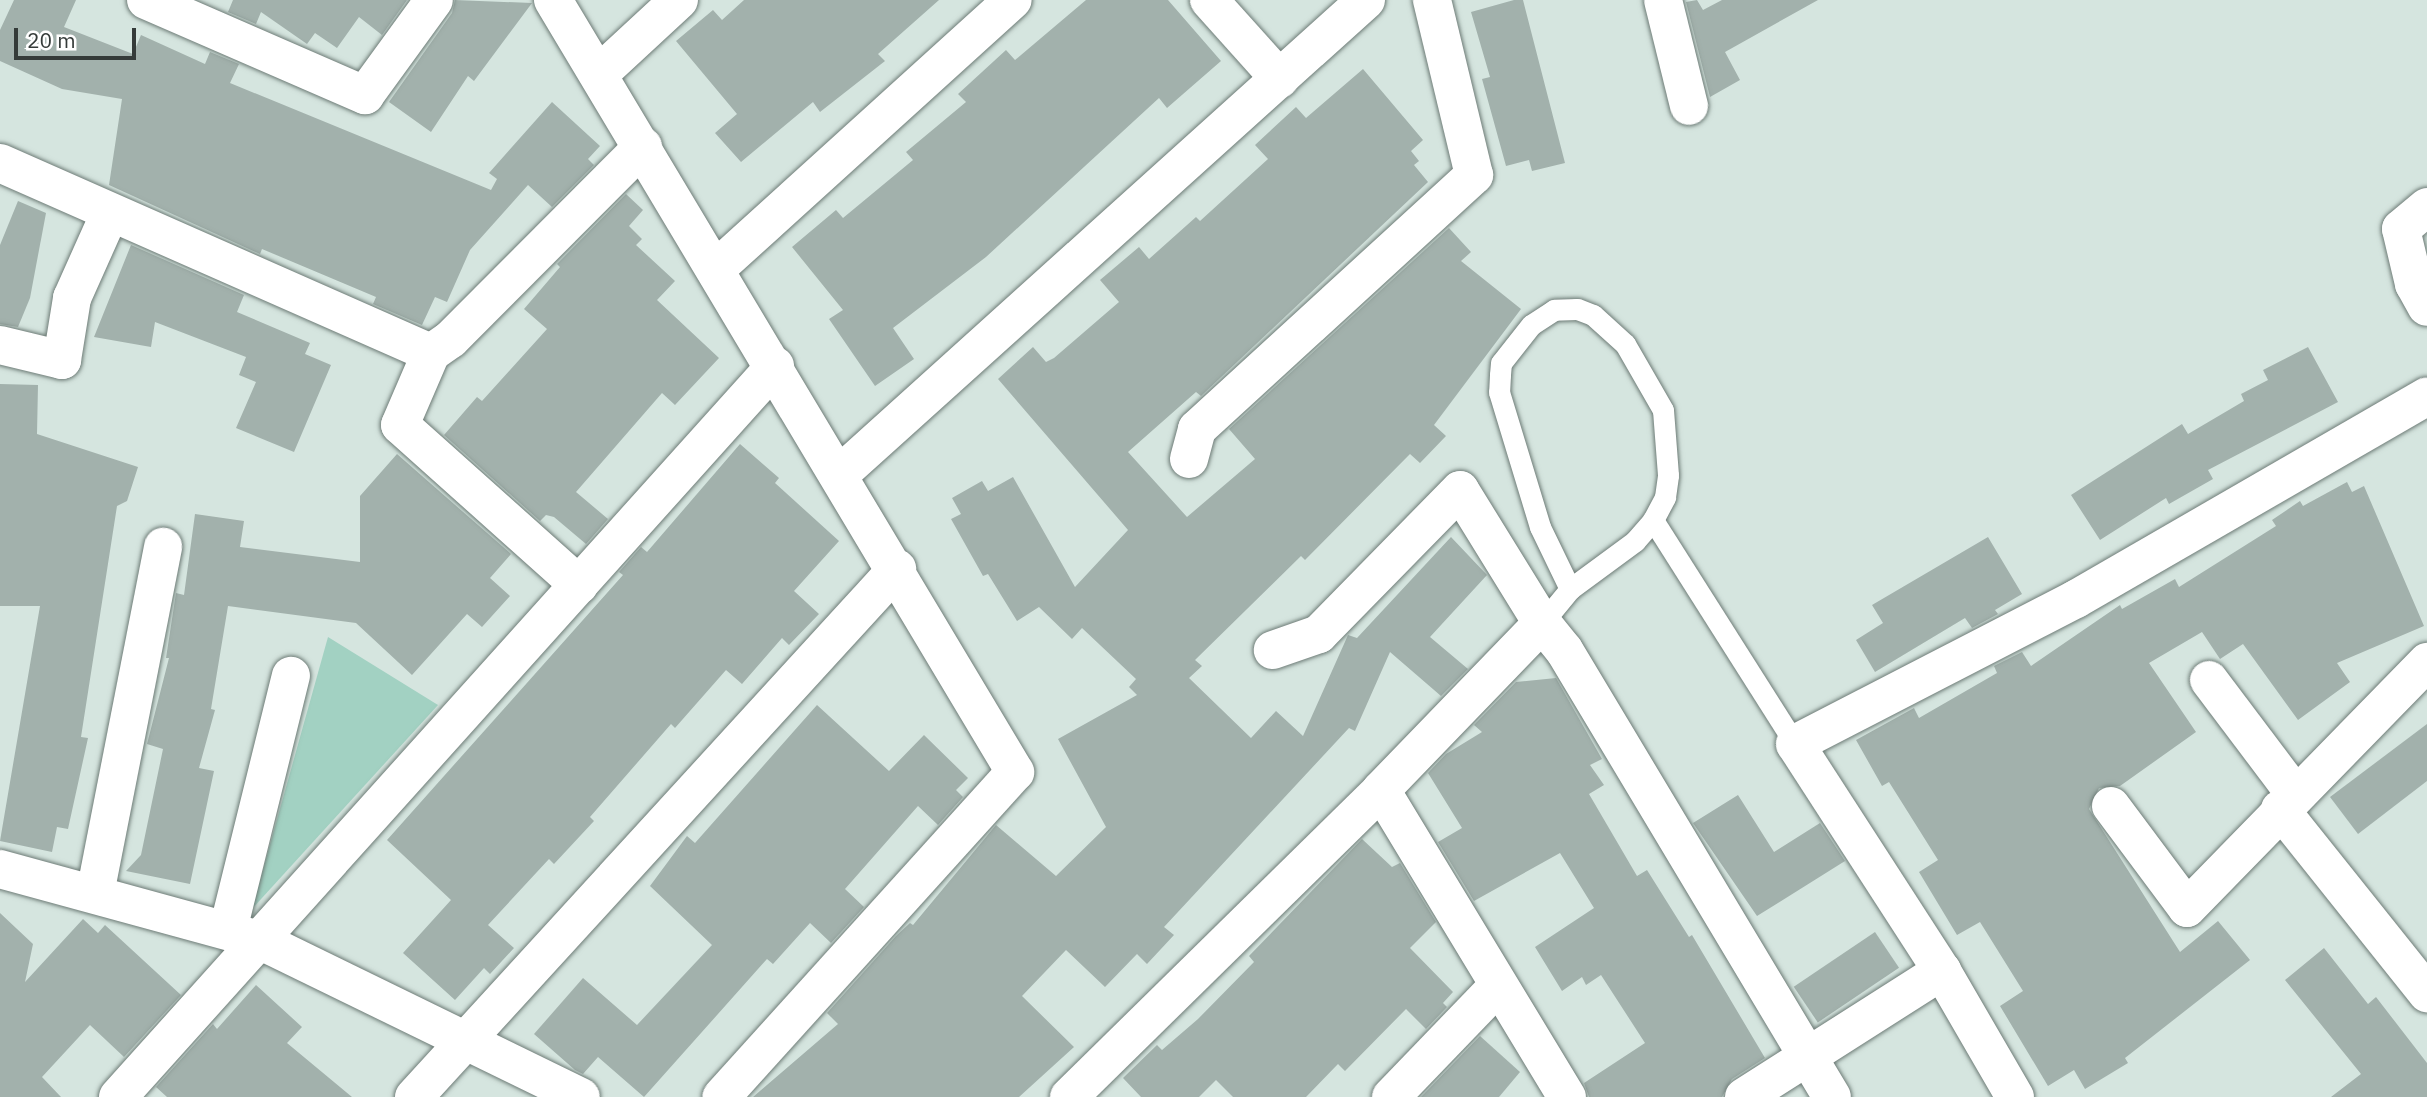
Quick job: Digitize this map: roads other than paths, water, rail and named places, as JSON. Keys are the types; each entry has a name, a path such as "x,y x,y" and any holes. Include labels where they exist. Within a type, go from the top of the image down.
{"street":[{"path":"146,0 365,95 434,0"},
{"path":"553,0 717,268 1015,772 721,1097"},
{"path":"599,74 679,0"},
{"path":"717,268 1013,0"},
{"path":"1209,0 1280,79"},
{"path":"840,474 1366,0"},
{"path":"1189,459 1198,429 1474,175 1432,0"},
{"path":"1663,0 1689,106"},
{"path":"579,585 400,425 432,353 451,339 643,146"},
{"path":"0,163 110,214 432,353"},
{"path":"2427,206 2401,229 2414,284 2427,307"},
{"path":"0,345 62,360 72,298 110,214"},
{"path":"118,1097 244,935 579,585 775,366"},
{"path":"2015,1097 1942,971 1795,744 2076,599 2427,396"},
{"path":"1273,650 1319,634 1460,490 1542,623 1564,650 1832,1097"},
{"path":"94,894 163,547"},
{"path":"414,1097 897,569"},
{"path":"1069,1097 1381,790 1542,623"},
{"path":"2111,806 2187,908 2288,801 2427,662"},
{"path":"244,935 291,676"},
{"path":"2209,680 2288,801 2427,993"},
{"path":"1381,790 1567,1097"},
{"path":"0,869 244,935 467,1038 581,1097"},
{"path":"1744,1097 1942,971"},
{"path":"1391,1097 1498,986"}],"lane":[{"path":"1542,623 1570,589 1634,541 1653,520 1665,497 1668,475 1664,410 1625,344 1593,315 1577,309 1554,310 1531,325 1501,363 1499,392 1540,527 1570,589"},
{"path":"1653,520 1795,744"}]}
